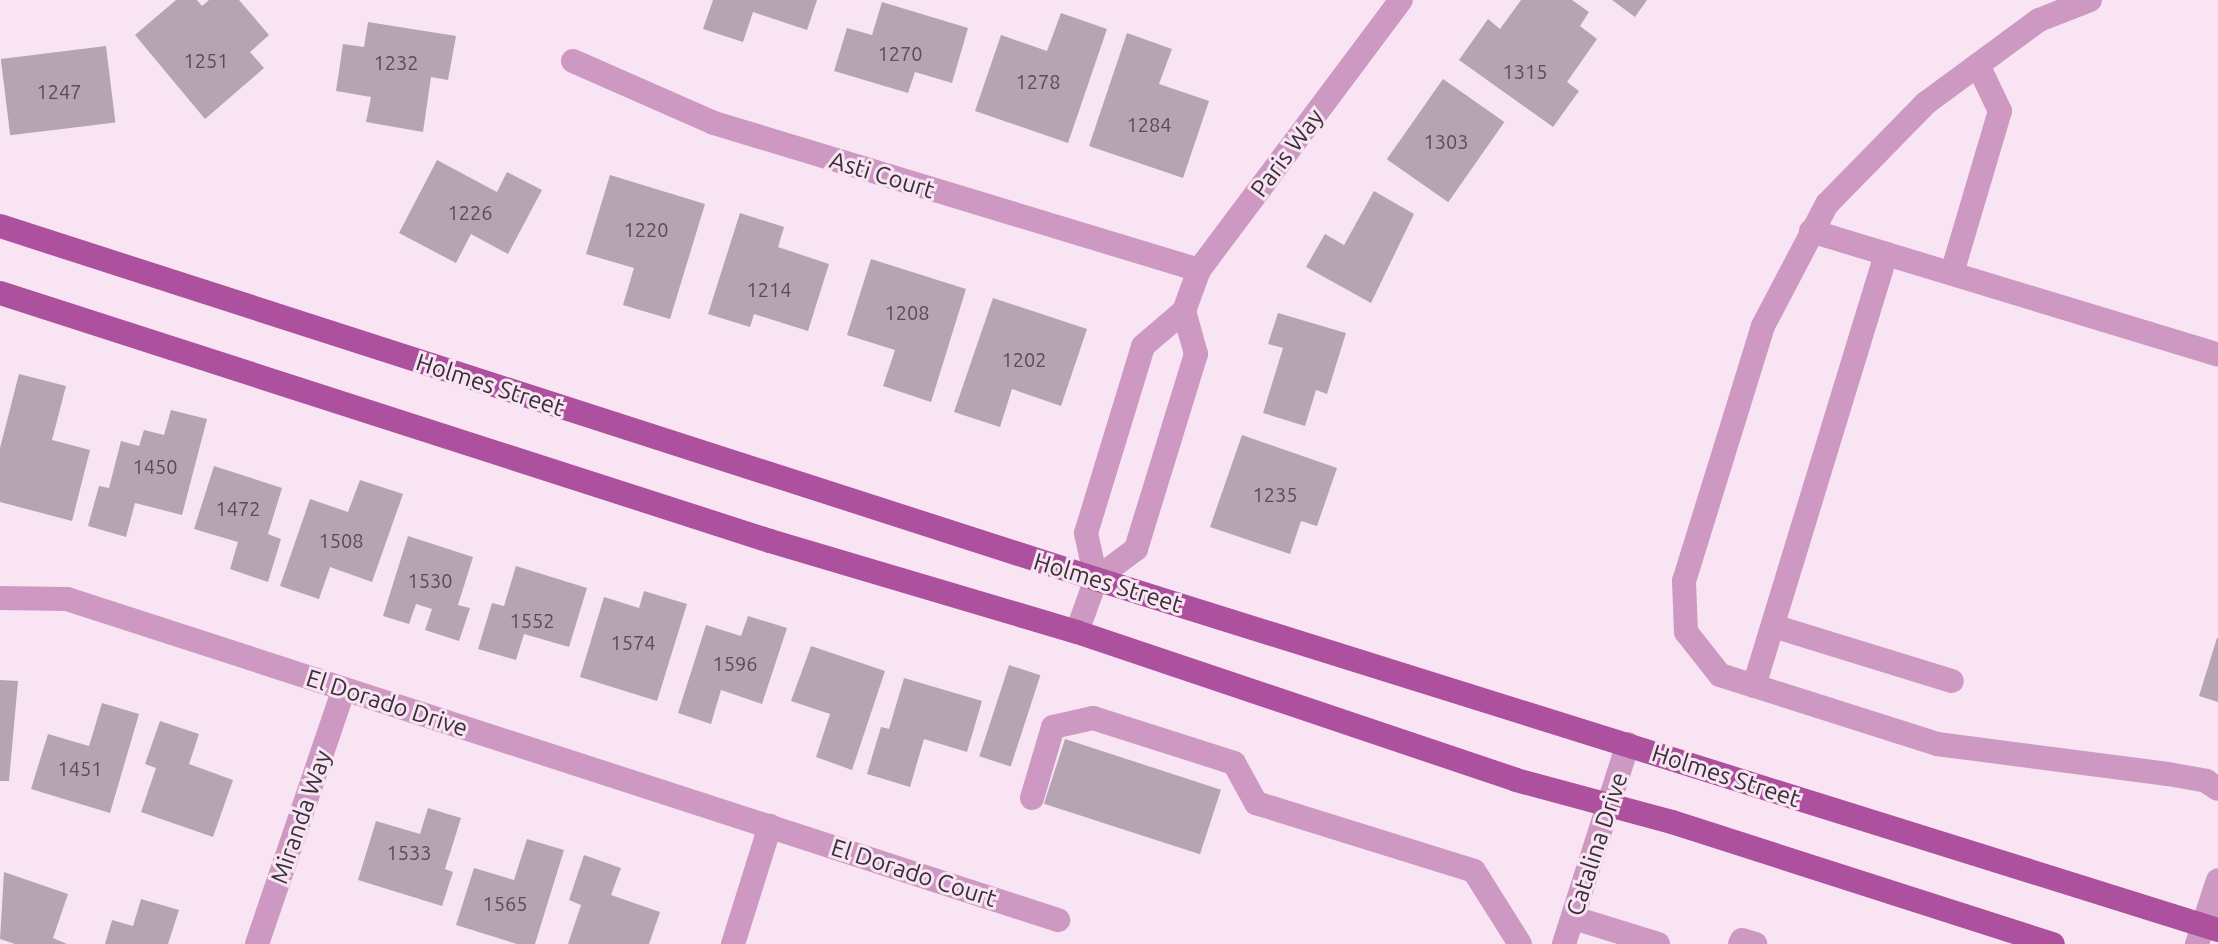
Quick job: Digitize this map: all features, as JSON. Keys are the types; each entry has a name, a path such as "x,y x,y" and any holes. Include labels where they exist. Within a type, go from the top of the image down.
{"main road":[{"name":"Holmes Street","path":"0,226 1096,579 1628,744 2206,933"},
{"path":"0,293 770,541 1077,632 1516,780 1611,806 2053,944"}],"street":[{"name":"Paris Way","path":"1096,579 1086,533 1143,346 1184,311 1199,270 1401,0"},
{"path":"2090,0 2039,20 1926,103 1827,204 1763,326 1684,581 1686,632 1720,675 1937,744 2168,774 2206,781 2218,789"},
{"name":"Asti Court","path":"573,61 714,123 1199,270"},
{"path":"1952,273 2000,111 1978,65"},
{"path":"1811,231 2218,355"},
{"path":"1754,686 1886,254"},
{"path":"1077,632 1096,579 1136,549 1196,354 1184,311"},
{"name":"El Dorado Drive","path":"0,598 67,599 770,826"},
{"path":"1773,626 1952,681"},
{"name":"Miranda Way","path":"257,944 344,689"},
{"path":"1032,798 1053,727 1093,718 1234,763 1256,803 1474,871 1520,944"},
{"name":"Catalina Drive","path":"1564,944 1611,806 1628,744"},
{"path":"733,944 770,826"},
{"name":"El Dorado Court","path":"770,826 1058,920"},
{"path":"2206,933 2218,880"},
{"path":"1574,918 1658,944"},
{"path":"1740,944 1742,940 1755,944"}],"building":[{"path":"176,0 197,0 202,6 209,0 239,0 269,35 250,52 264,68 205,119 135,35"},
{"path":"713,0 817,0 807,30 753,12 743,42 703,29"},
{"path":"1521,0 1572,0 1589,12 1580,26 1597,39 1567,82 1579,91 1553,127 1459,60 1488,19 1500,29"},
{"path":"1612,0 1647,0 1635,17"},
{"path":"882,2 968,28 952,83 915,72 908,93 834,71 847,28 872,35"},
{"path":"1061,13 1107,29 1068,143 975,111 1001,35 1047,51"},
{"path":"368,22 456,36 448,80 431,77 423,132 366,122 371,97 336,91 343,44 364,47"},
{"path":"1127,33 1172,49 1159,84 1209,101 1183,178 1089,146"},
{"path":"106,46 115,122 10,135 1,59"},
{"path":"1443,79 1504,122 1448,202 1387,159"},
{"path":"437,160 497,192 507,172 542,190 508,254 471,234 456,263 399,233"},
{"path":"610,175 705,204 670,319 623,305 634,268 586,254"},
{"path":"1374,191 1414,214 1371,303 1306,267 1325,234 1344,245"},
{"path":"740,213 784,227 778,247 829,264 808,331 754,314 750,327 708,314"},
{"path":"871,259 966,289 931,402 883,386 895,350 847,335"},
{"path":"993,298 1087,329 1061,406 1012,389 1000,427 954,412"},
{"path":"1278,313 1346,333 1327,394 1316,390 1305,426 1263,413 1283,348 1268,344"},
{"path":"19,374 66,386 52,440 90,450 72,521 0,502 0,448"},
{"path":"171,410 207,419 182,515 135,503 126,537 88,526 99,486 109,488 121,441 139,446 144,430 164,435"},
{"path":"1242,435 1337,468 1317,526 1301,521 1290,554 1210,527"},
{"path":"214,466 282,488 268,534 281,539 268,582 230,569 238,542 194,529"},
{"path":"360,480 403,494 372,582 330,567 319,599 280,586 310,499 348,512"},
{"path":"408,536 473,557 458,605 470,608 459,641 425,630 432,609 416,604 409,624 383,616"},
{"path":"516,566 587,588 569,647 524,634 516,660 478,649 492,603 504,606"},
{"path":"644,591 687,604 657,701 580,677 604,597 639,608"},
{"path":"748,616 787,628 762,704 721,690 711,724 678,713 706,625 741,636"},
{"path":"2218,638 2218,702 2199,696"},
{"path":"811,646 885,671 852,770 816,757 830,714 791,701"},
{"path":"1009,665 1040,675 1011,766 979,756"},
{"path":"904,678 982,701 967,752 924,739 910,787 867,774 881,727 889,729"},
{"path":"0,680 18,681 9,781 0,781"},
{"path":"102,703 139,714 110,813 31,789 48,734 89,746"},
{"path":"160,721 199,734 189,764 233,780 213,837 141,812 156,768 145,764"},
{"path":"1065,739 1221,790 1200,854 1044,804"},
{"path":"428,808 461,818 445,869 453,872 442,906 358,880 376,821 420,834"},
{"path":"527,839 564,850 535,944 517,944 456,925 474,868 514,880"},
{"path":"584,855 621,868 611,895 660,912 649,944 568,944 581,905 569,900"},
{"path":"4,872 68,894 53,938 67,944 15,944 0,939"},
{"path":"141,899 179,910 168,944 105,944 112,920 133,926"}]}
